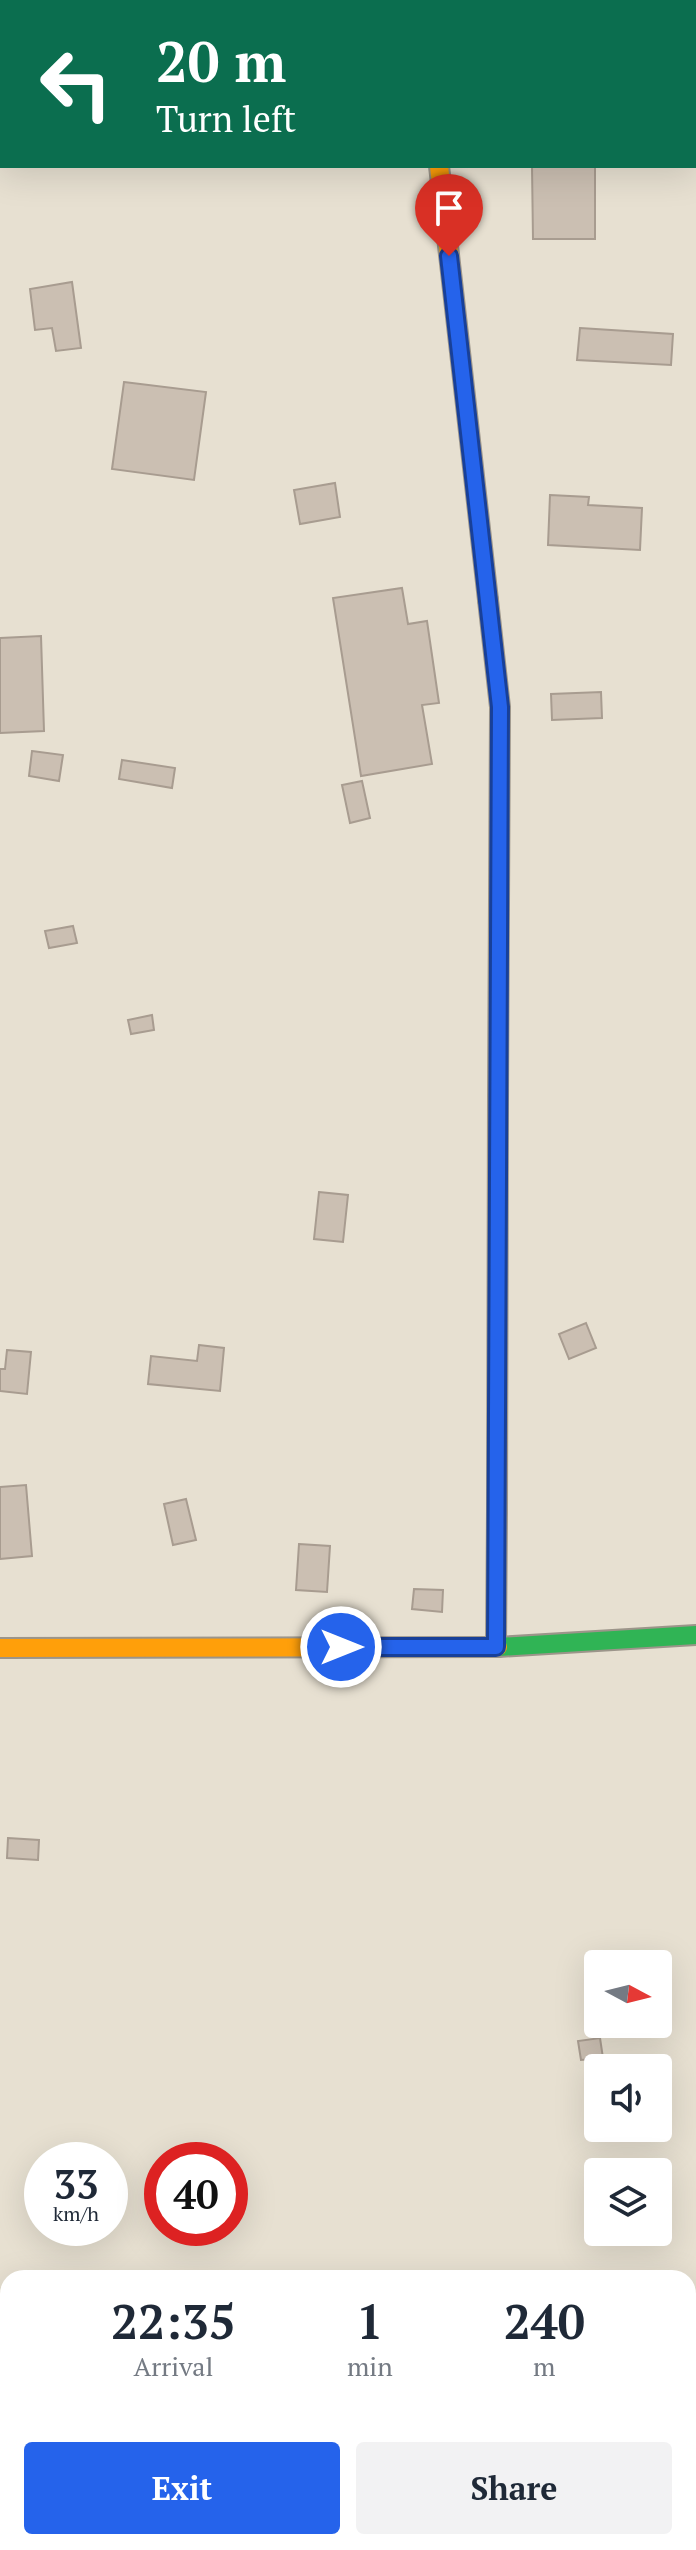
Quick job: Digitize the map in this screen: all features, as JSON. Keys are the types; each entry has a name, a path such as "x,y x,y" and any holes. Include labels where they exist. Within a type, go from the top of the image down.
{"street":[{"path":"439,168 500,707 496,1647"},
{"path":"0,1648 496,1647 696,1635"}],"building":[{"path":"532,168 595,168 595,239 533,239"},
{"path":"72,282 81,348 56,351 52,328 35,330 30,289"},
{"path":"580,328 673,334 671,365 577,360"},
{"path":"124,382 206,392 194,480 112,469"},
{"path":"335,483 340,517 300,524 294,490"},
{"path":"550,495 589,497 588,505 642,508 640,550 548,545"},
{"path":"402,588 408,624 427,621 439,703 422,705 432,764 361,776 333,598"},
{"path":"41,636 44,731 0,733 0,638"},
{"path":"601,692 602,718 552,720 551,694"},
{"path":"32,751 63,755 59,781 29,776"},
{"path":"122,760 175,768 172,788 119,779"},
{"path":"362,781 370,818 350,823 342,785"},
{"path":"73,926 77,943 49,948 45,931"},
{"path":"152,1015 154,1030 131,1034 128,1020"},
{"path":"319,1192 348,1195 343,1242 314,1239"},
{"path":"586,1323 596,1348 569,1359 559,1334"},
{"path":"199,1345 224,1348 220,1391 148,1384 151,1356 197,1361"},
{"path":"7,1350 31,1352 27,1394 0,1391 0,1369 5,1369"},
{"path":"26,1485 32,1556 0,1559 0,1487"},
{"path":"186,1499 196,1540 173,1545 164,1504"},
{"path":"299,1544 330,1546 327,1592 296,1590"},
{"path":"414,1589 443,1590 442,1612 412,1609"},
{"path":"8,1838 39,1840 38,1860 7,1858"},
{"path":"600,2038 602,2054 584,2054 584,2060 581,2060 578,2041"}],"traffic: fast":[{"path":"488,600 500,707 498,1098"},
{"path":"496,1647 497,1511"},
{"path":"498,1647 696,1635"}],"traffic: slow":[{"path":"439,168 488,600"},
{"path":"0,1648 498,1647"}],"traffic: jam":[{"path":"497,1511 498,1098"}],"route":[{"path":"341,1647 496,1647 500,707 449,256"}]}
